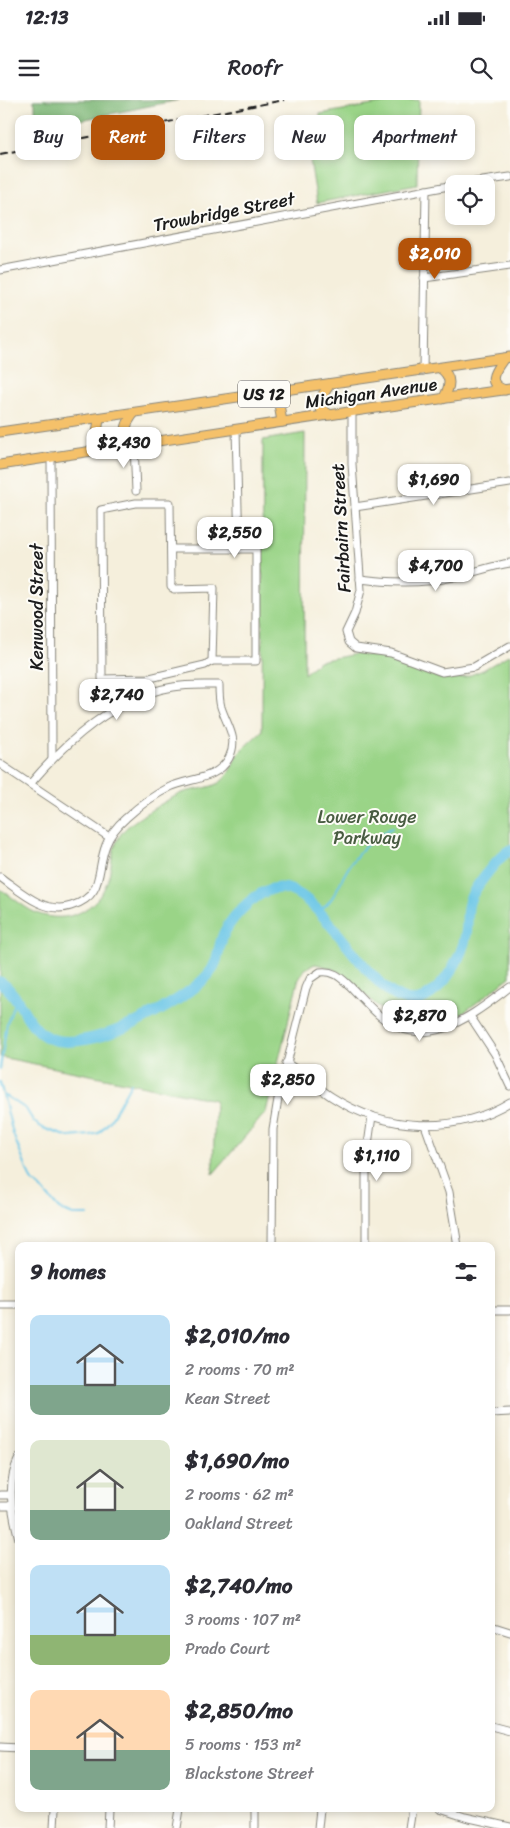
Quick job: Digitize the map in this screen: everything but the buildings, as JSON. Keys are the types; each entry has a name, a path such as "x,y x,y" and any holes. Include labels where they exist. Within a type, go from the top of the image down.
{"main road":[{"name":"Michigan Avenue","path":"0,432 507,358"},
{"path":"507,358 493,372 492,377 495,384 508,390"},
{"path":"440,368 445,371 450,380 448,390 443,399"},
{"path":"330,384 318,402 320,408 330,415"},
{"name":"Michigan Avenue","path":"0,465 352,411 508,390"},
{"path":"269,393 279,404 282,422"},
{"path":"134,413 126,423 125,432 134,445"},
{"path":"94,450 99,418"}],"street":[{"path":"495,179 510,177"},
{"name":"Trowbridge Street","path":"0,270 445,187"},
{"path":"423,371 426,190"},
{"path":"424,278 510,266"},
{"name":"Fairbairn Street","path":"352,411 352,464 360,597 347,627 348,640 356,648 391,653 442,672 474,667 510,646"},
{"path":"236,429 239,549"},
{"path":"134,445 136,491"},
{"name":"Kenwood Street","path":"51,456 52,758"},
{"path":"355,507 510,483"},
{"path":"171,549 256,549 256,660 212,661 205,665 150,678 102,679 101,510 136,503 170,503 171,549 172,587 174,589 214,588 212,661"},
{"path":"360,579 395,583 425,582 510,563"},
{"path":"0,877 46,906 65,908 75,905 90,895 97,885 103,852 109,837 127,817 156,795 179,783 210,775 225,763 232,750 233,738 221,706 219,685 174,687 136,699 92,725 52,758 30,784"},
{"path":"0,764 109,837"},
{"path":"272,1242 273,1129 286,1063 308,983 313,976 320,972 336,974 379,1016 406,1029 422,1031 438,1030 470,1016 510,987"},
{"path":"470,1016 495,1054 510,1086"},
{"path":"286,1063 333,1098 372,1116 397,1123 426,1125 468,1120 510,1102"},
{"path":"366,1242 366,1153 372,1116"},
{"path":"426,1125 450,1192 457,1242"},
{"path":"0,1305 15,1305"},
{"path":"495,1310 510,1310"},
{"path":"495,1414 510,1412"},
{"path":"15,1469 11,1495 11,1506 15,1522"},
{"path":"0,1495 11,1495"},
{"path":"0,1506 11,1506"},
{"path":"495,1627 510,1632"},
{"path":"495,1727 510,1731"},
{"path":"0,1748 15,1748"},
{"path":"54,1812 54,1828"},
{"path":"108,1828 109,1812"},
{"path":"178,1828 180,1812"},
{"path":"255,1812 255,1828"},
{"path":"318,1828 320,1812"},
{"path":"409,1828 412,1812"},
{"path":"449,1812 510,1827"}],"green space":[{"path":"33,100 179,100 106,115 91,115 91,118 81,120 81,115 35,115"},
{"path":"402,100 419,100 419,115 354,115 354,160 418,160 417,184 317,203 310,160 344,160 344,115 320,114"},
{"name":"Lower Rouge Parkway","path":"305,433 304,674 319,661 355,654 387,658 439,678 463,678 483,670 510,654 510,977 459,1016 442,1023 421,1025 390,1015 341,973 315,964 305,969 298,981 266,1112 213,1174 215,1100 0,1057 0,889 26,907 42,915 64,917 75,915 84,910 100,896 105,887 112,856 122,832 138,819 177,795 219,783 229,772 240,752 262,731 263,440"}],"waterway":[{"path":"319,911 333,897 351,863 361,851 372,840 392,828"},
{"path":"0,982 13,995 35,1027 49,1038 66,1041 87,1039 110,1033 157,1012 195,987 212,970 224,933 241,910 265,892 282,888 300,895 318,910 372,975 389,992 407,1000 424,998 439,987 461,952 466,934 469,903 475,890 493,866 510,850"},
{"path":"0,1069 7,1023 16,1000"},
{"path":"0,1082 13,1134 31,1180 40,1187 59,1209 73,1215 88,1215"},
{"path":"6,1096 26,1109 34,1122 43,1128 69,1137 90,1135 99,1133 110,1121 131,1083"}],"railway":[{"path":"0,154 284,100"}]}
